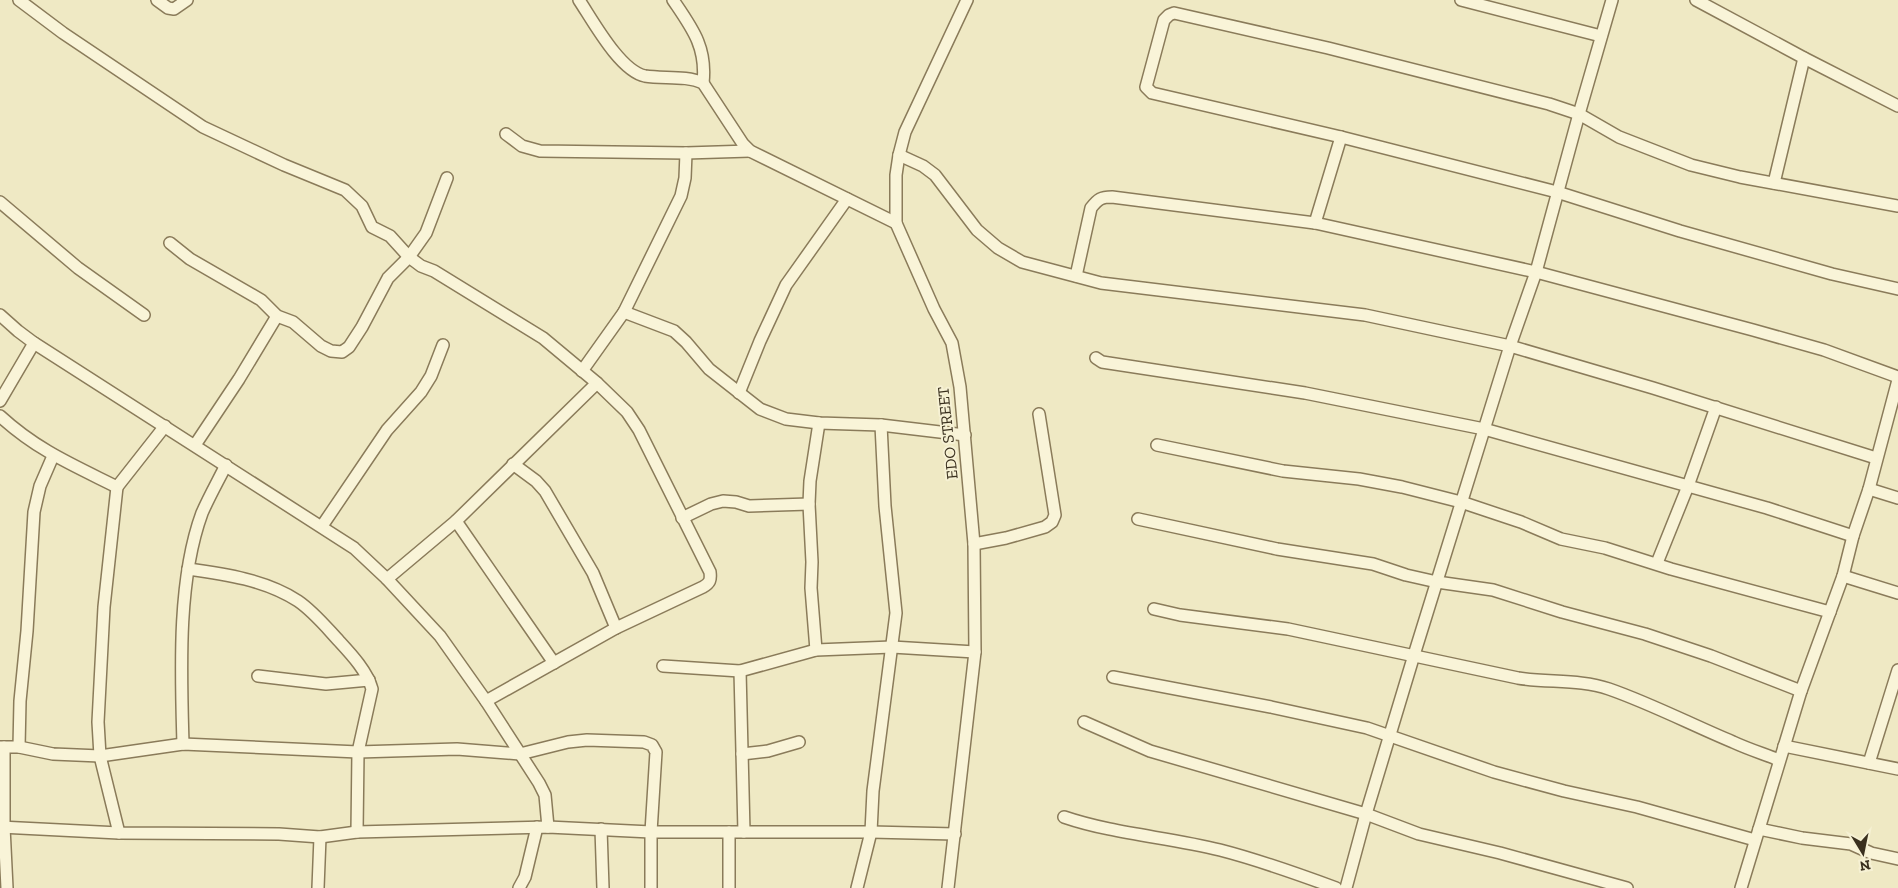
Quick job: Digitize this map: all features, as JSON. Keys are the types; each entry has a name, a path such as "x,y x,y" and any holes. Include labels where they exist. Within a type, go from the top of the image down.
{"street":[{"path":"19,0 63,33 203,127 284,165 345,190 362,206 372,227 390,236 409,257 543,338 597,383 627,412 639,430 710,572 711,578 708,584 616,628 486,701"},
{"path":"157,0 168,8 174,9 187,0"},
{"path":"579,0 616,54 633,72 645,76 703,83"},
{"path":"673,0 694,31 702,51 705,68 703,83 743,144 750,151 896,223"},
{"name":"EDO STREET","path":"948,888 956,834 975,652 974,544 960,387 952,343 934,309 896,223 895,198 899,155 905,132 967,0"},
{"path":"1461,0 1601,36"},
{"path":"1346,888 1389,736 1510,346 1536,272 1578,114 1612,0"},
{"path":"1696,0 1898,106"},
{"path":"1898,206 1740,177 1691,165 1619,137 1578,114 1525,97 1328,48 1174,13 1164,20 1146,87 1152,93 1557,192 1680,231 1832,274 1898,290"},
{"path":"1774,183 1804,58"},
{"path":"506,134 522,146 540,151 686,153 750,151"},
{"path":"1315,223 1341,138"},
{"path":"582,371 624,312 681,196 685,178 686,153"},
{"path":"899,155 923,166 935,175 977,230 998,248 1022,262 1101,283 1364,315 1510,346 1716,407 1876,458"},
{"path":"170,243 190,259 261,300 277,316 292,322 321,346 331,351 342,352 349,347 362,327 388,278 409,257 430,225 447,178"},
{"path":"1076,276 1092,208 1097,200 1104,197 1315,223 1536,272 1762,332 1824,350 1898,378 1869,489 1853,536 1843,576 1801,691 1741,888"},
{"path":"739,393 760,340 786,284 847,199"},
{"path":"0,202 78,268 144,316"},
{"path":"624,312 674,331 709,369 739,393 760,409 786,419 819,423 881,425 965,435"},
{"path":"0,316 34,343 354,548 440,636 486,701 545,795 542,827 525,877 519,888"},
{"path":"195,445 239,379 277,316"},
{"path":"0,401 34,343"},
{"path":"322,526 387,430 421,392 431,376 443,345"},
{"path":"1096,358 1102,362 1305,393 1484,429 1767,508 1853,536"},
{"path":"387,580 456,522 597,383"},
{"path":"1657,563 1688,486 1716,407"},
{"path":"974,544 1045,528 1052,522 1055,515 1039,414"},
{"path":"0,416 21,435 53,456 117,487"},
{"path":"816,650 811,588 812,562 809,504 810,481 819,423"},
{"path":"857,888 871,832 873,791 896,613 885,506 881,425"},
{"path":"119,833 100,756 98,722 104,607 117,487 165,426"},
{"path":"1157,445 1283,471 1359,479 1402,487 1462,502 1521,522 1561,539 1606,548 1671,569 1830,612"},
{"path":"19,747 20,701 27,631 34,512 40,486 53,456"},
{"path":"513,464 536,481 545,491 593,573 616,628"},
{"path":"183,744 181,657 188,569 202,513 226,465"},
{"path":"1869,489 1898,498"},
{"path":"682,518 711,504 723,501 749,506 809,504"},
{"path":"1138,519 1277,549 1373,564 1437,582 1493,590 1562,612 1645,634 1711,656 1801,691"},
{"path":"456,522 554,663"},
{"path":"188,569 231,574 284,593 315,616 347,649 369,680 371,694 358,752 357,832"},
{"path":"1843,576 1898,593"},
{"path":"1154,609 1180,615 1288,630 1535,681 1563,681 1609,689 1779,760"},
{"path":"663,666 740,671 816,650 892,647 975,652"},
{"path":"740,671 744,832"},
{"path":"1869,763 1898,673"},
{"path":"258,676 326,684 369,680"},
{"path":"1113,677 1367,728 1494,772 1564,791 1757,834 1850,844 1870,853 1898,859"},
{"path":"1084,722 1150,750 1366,814 1419,834 1500,853 1627,888"},
{"path":"8,888 2,827 2,747 19,747 53,754 100,756 183,744 358,752 457,749 520,754 568,742 587,740 644,742 652,744 656,752 651,832 651,888"},
{"path":"742,754 768,751 799,742"},
{"path":"1784,746 1898,769"},
{"path":"1064,818 1105,829 1220,850 1336,888"},
{"path":"2,827 119,833 279,834 320,837 357,832 542,827 651,832 956,834"},
{"path":"601,830 603,888"},
{"path":"729,832 729,888"},
{"path":"318,888 320,837"}]}
